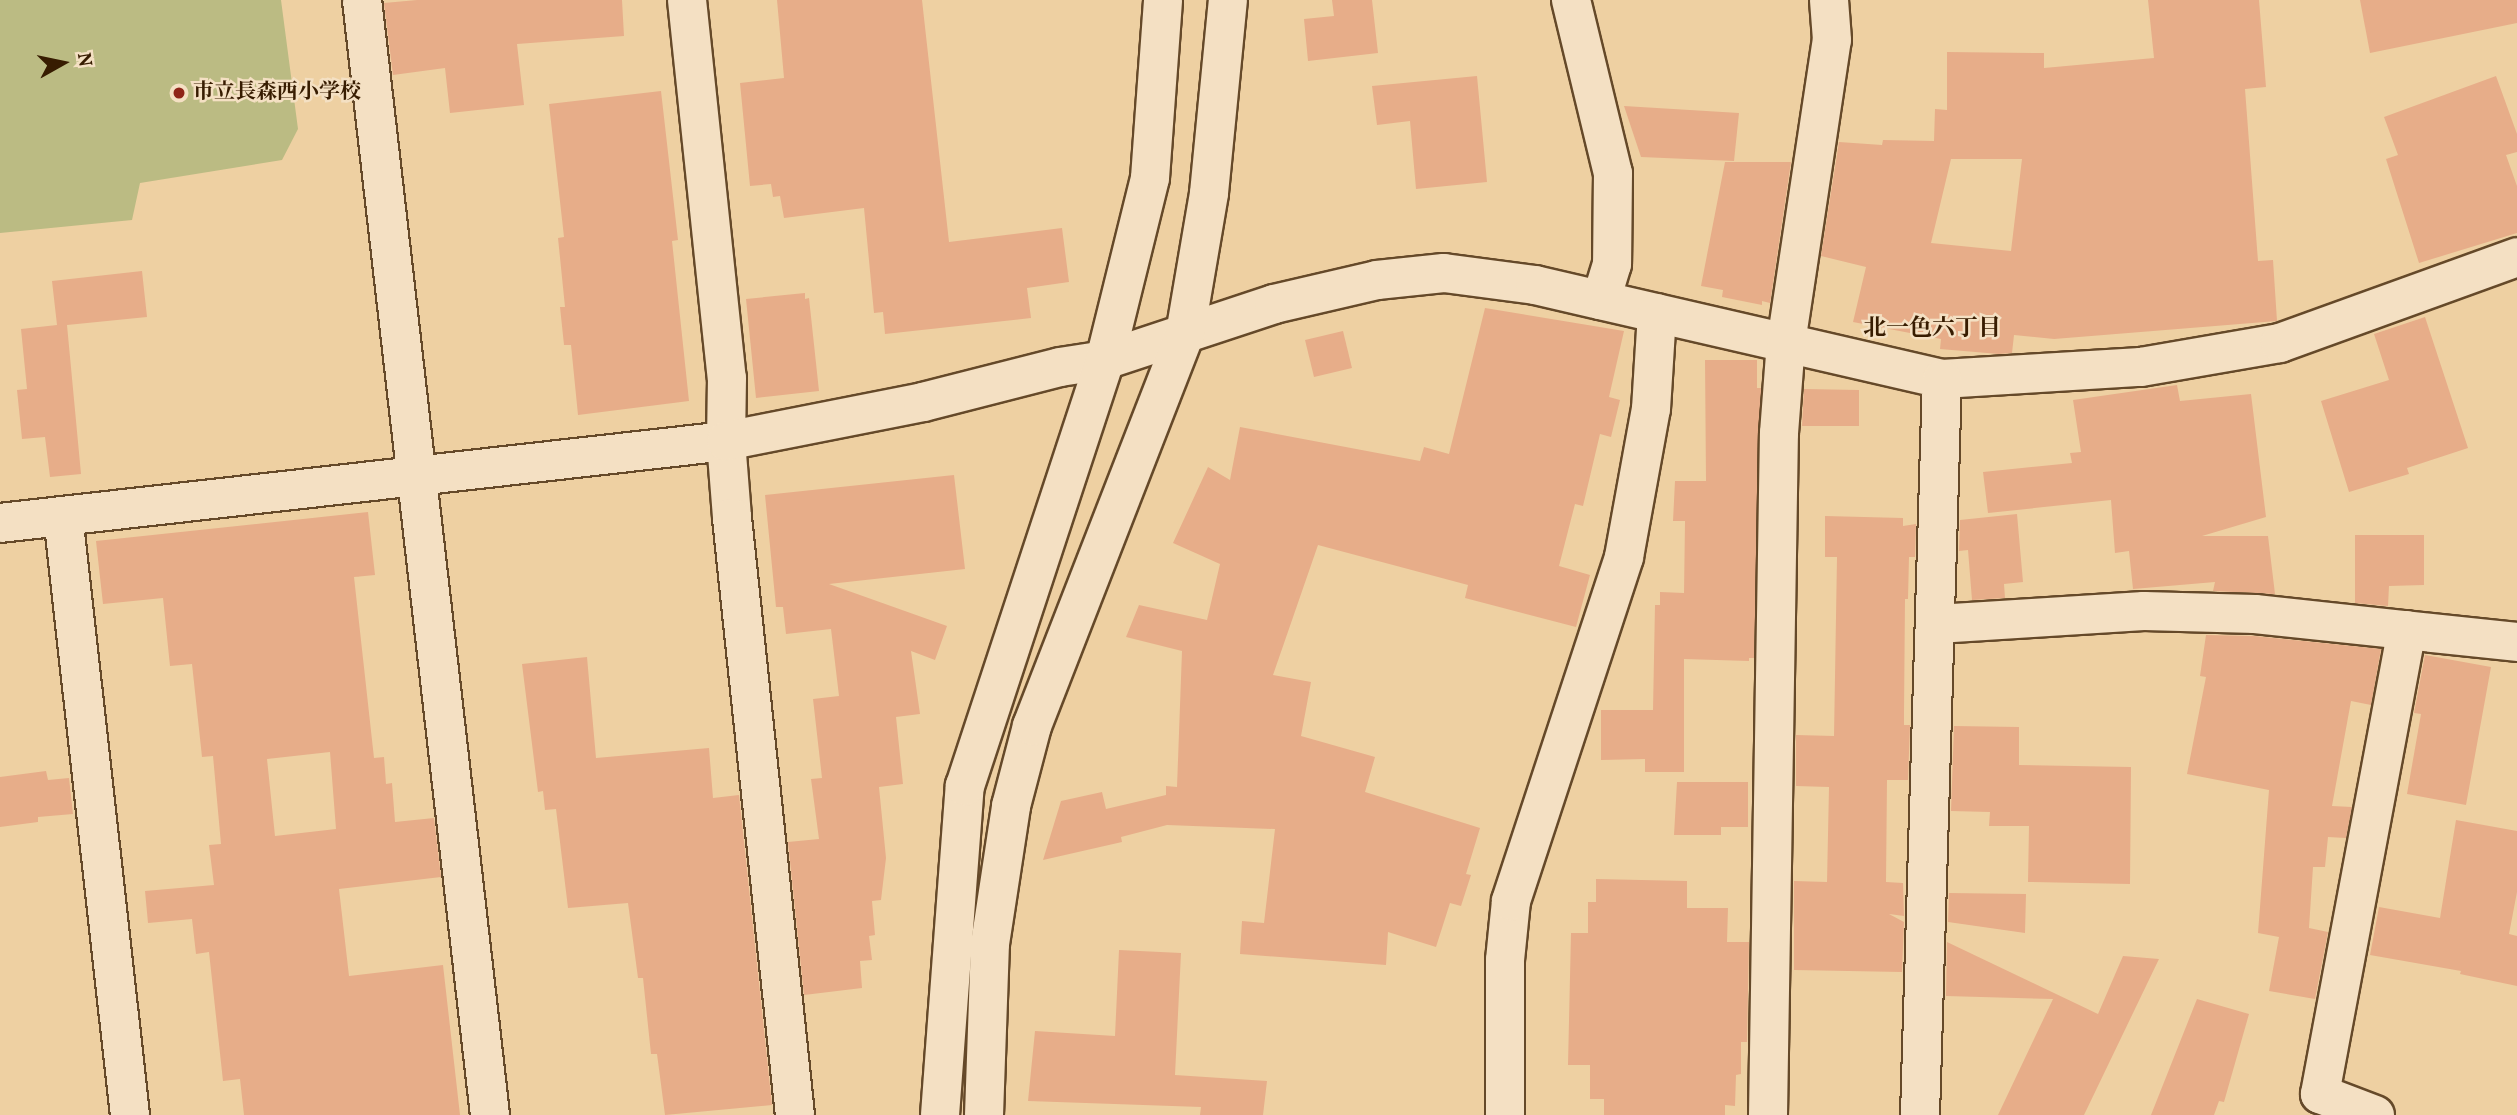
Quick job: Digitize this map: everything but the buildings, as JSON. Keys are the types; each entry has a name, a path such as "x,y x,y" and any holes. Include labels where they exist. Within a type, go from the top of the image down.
{"street":[{"path":"362,0 414,476 490,1115"},
{"path":"687,0 727,378 726,441 796,1115"},
{"path":"940,1115 965,786 1105,360 1150,178 1163,0"},
{"path":"984,1115 990,944 1011,806 1032,726 1185,334 1209,193 1228,0"},
{"path":"1571,0 1613,173 1612,264 1601,300"},
{"path":"1768,1115 1779,433 1786,343 1832,40 1829,0"},
{"path":"0,523 726,441 923,402 1060,367 1105,360 1274,304 1377,280 1444,274 1535,285 1942,379 2141,367 2280,343 2517,257"},
{"path":"1505,1115 1505,960 1511,901 1624,557 1651,409 1657,313"},
{"path":"1920,1115 1937,624 1942,379"},
{"path":"63,516 130,1115"},
{"path":"1937,624 2144,611 2255,614 2517,642"},
{"path":"2375,1115 2320,1094 2407,630"}],"green space":[{"name":"市立長森西小学校","path":"0,0 281,0 298,129 282,160 140,183 132,220 0,233"}],"place":[{"name":"市立長森西小学校","path":"179,93"}],"district":[{"name":"北一色六丁目","path":"1932,329"}]}
